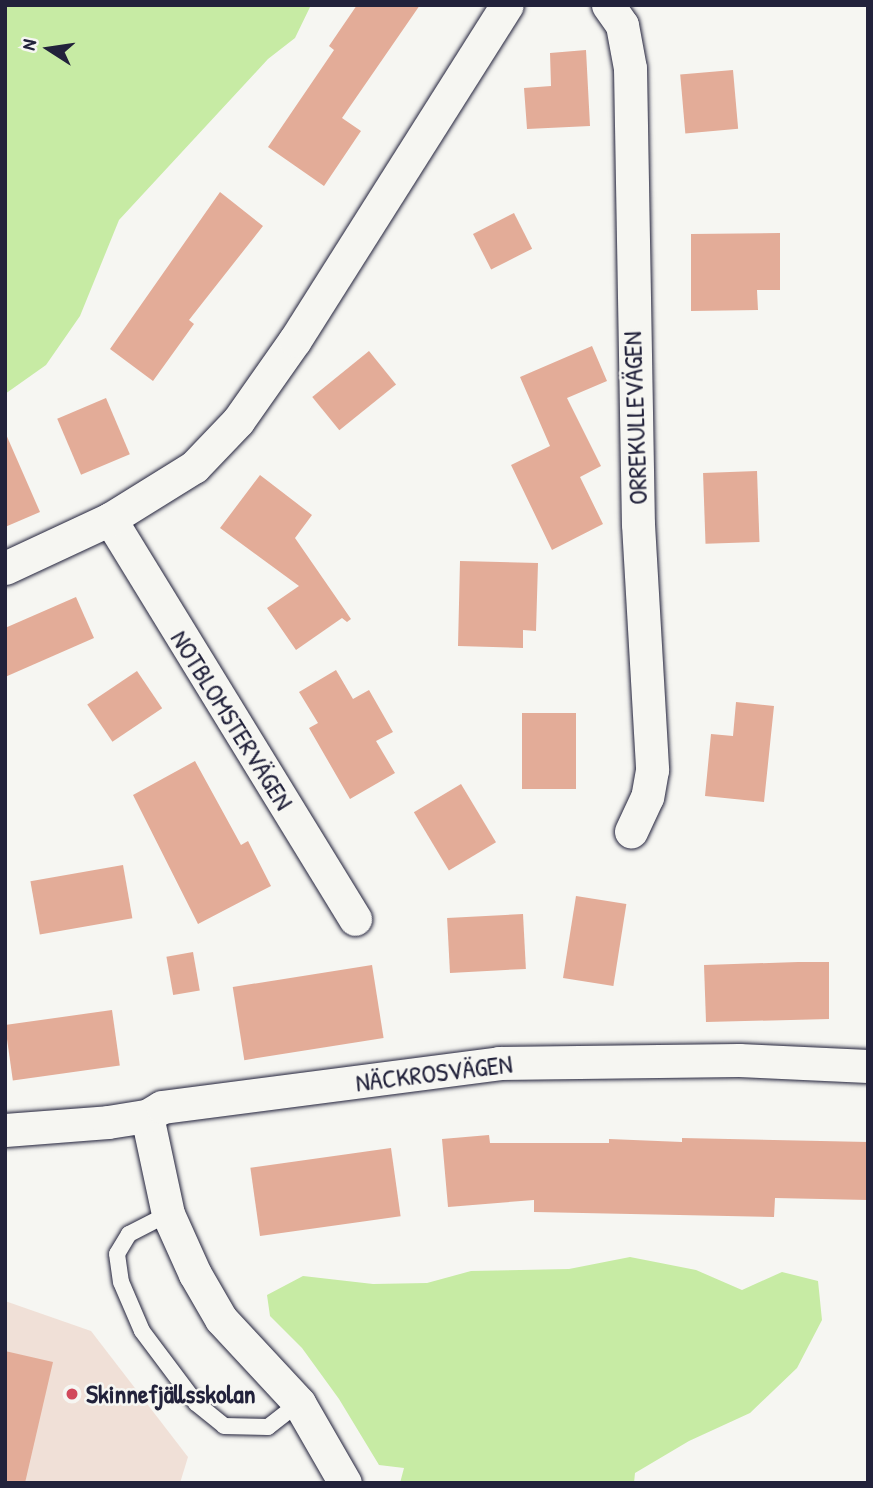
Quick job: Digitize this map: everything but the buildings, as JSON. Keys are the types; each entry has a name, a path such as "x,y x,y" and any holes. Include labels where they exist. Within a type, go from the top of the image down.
{"street":[{"path":"5,568 110,519 194,467 238,421 295,340 507,5"},
{"name":"ORREKULLEVÄGEN","path":"608,5 622,25 630,68 637,497 652,771 647,797 631,831"},
{"name":"NOTBLOMSTERVÄGEN","path":"110,519 355,919"},
{"name":"NÄCKROSVÄGEN","path":"5,1130 48,1129 147,1116 162,1107 499,1063 739,1060 868,1066"},
{"path":"147,1116 168,1214 220,1318 299,1403 345,1483"}],"lane":[{"path":"168,1214 129,1234 117,1254 121,1282 142,1331 196,1403 224,1426 268,1427 299,1403"}],"shaded area":[{"name":"Skinnefjällsskolan","path":"5,1301 91,1331 188,1457 180,1483 5,1483"}],"green space":[{"path":"5,5 311,5 295,38 268,59 119,220 80,316 46,365 5,394"},
{"path":"630,1257 696,1270 742,1290 782,1272 818,1281 822,1320 797,1368 750,1413 689,1441 635,1473 634,1483 400,1483 404,1468 379,1465 339,1399 302,1348 270,1316 267,1295 303,1276 373,1284 427,1283 471,1271 569,1269"}],"place":[{"name":"Skinnefjällsskolan","path":"72,1394"}]}
